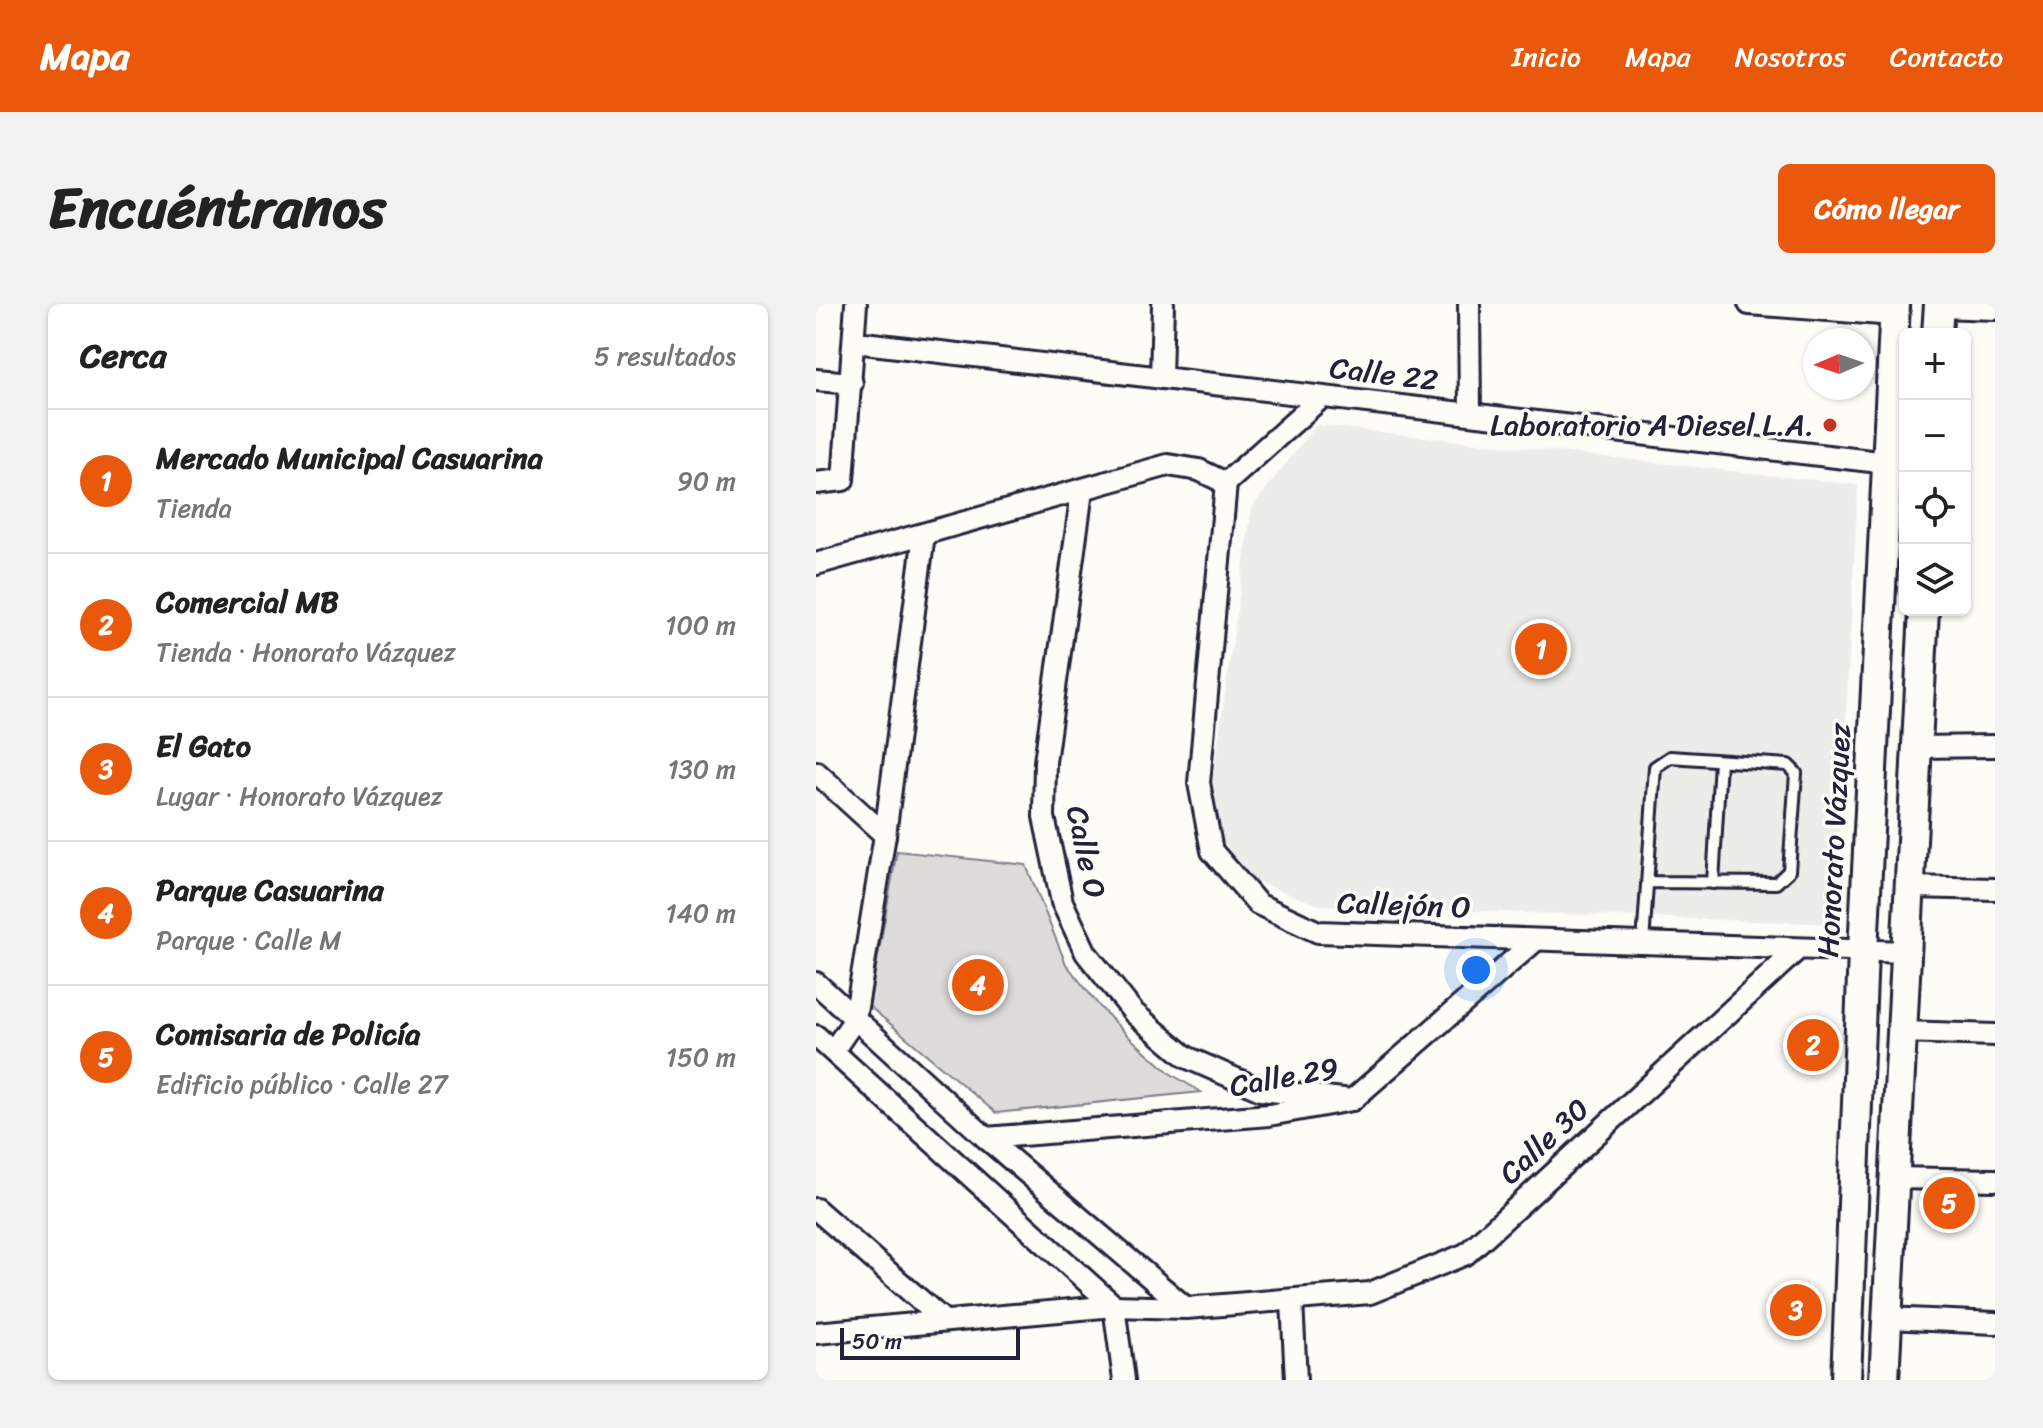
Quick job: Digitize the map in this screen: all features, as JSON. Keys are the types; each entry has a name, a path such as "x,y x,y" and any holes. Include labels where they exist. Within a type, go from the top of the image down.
{"street":[{"path":"816,483 843,480 856,304"},
{"path":"1161,378 1163,304"},
{"path":"1469,304 1470,414"},
{"path":"1749,304 1894,309"},
{"name":"Honorato Vázquez","path":"1846,1380 1863,952 1895,464 1894,309"},
{"path":"1938,315 1995,309"},
{"name":"Calle 22","path":"855,342 1895,464"},
{"path":"816,380 852,383"},
{"path":"816,564 1168,465 1199,470 1226,483 1322,397"},
{"name":"Callejón O","path":"1226,483 1199,783 1212,851 1258,904 1318,932 1906,952"},
{"name":"Calle O","path":"1082,491 1045,762 1044,817 1062,902 1086,953 1124,1001 1186,1057 1261,1090 1352,1100"},
{"path":"833,1051 855,1019 885,835 924,534"},
{"path":"1884,1380 1924,616"},
{"path":"1918,747 1995,746"},
{"path":"816,772 885,835"},
{"path":"1910,887 1995,889"},
{"name":"Calle 29","path":"986,1138 1269,1115 1352,1100 1536,940"},
{"name":"Calle 30","path":"816,1333 1114,1306 1186,1308 1370,1293 1466,1254 1797,950"},
{"path":"816,983 986,1138 1186,1308"},
{"path":"1902,1032 1995,1035"},
{"path":"816,1036 1114,1306 1124,1380"},
{"path":"1894,1178 1995,1180"},
{"path":"816,1209 943,1320"},
{"path":"1292,1301 1296,1380"},
{"path":"1887,1318 1995,1323"}],"lane":[{"path":"1643,944 1655,767 1670,757 1788,765 1796,773 1789,871 1776,883 1649,882"},
{"path":"1713,883 1720,761"}],"shaded area":[{"path":"1316,425 1858,485 1835,924 1318,905 1251,879 1220,837 1211,791 1252,507"},
{"path":"897,851 1026,865 1066,964 1129,1037 1171,1074 1201,1092 996,1113 869,1006"}],"place":[{"name":"Laboratorio A Diesel L.A.","path":"1830,425"},
{"name":"Mercado Municipal Casuarina","path":"1541,649"},
{"name":"Parque Casuarina","path":"978,985"},
{"name":"Comercial MB","path":"1813,1045"},
{"name":"Comisaria de Policía","path":"1949,1203"},
{"name":"El Gato","path":"1796,1310"}]}
